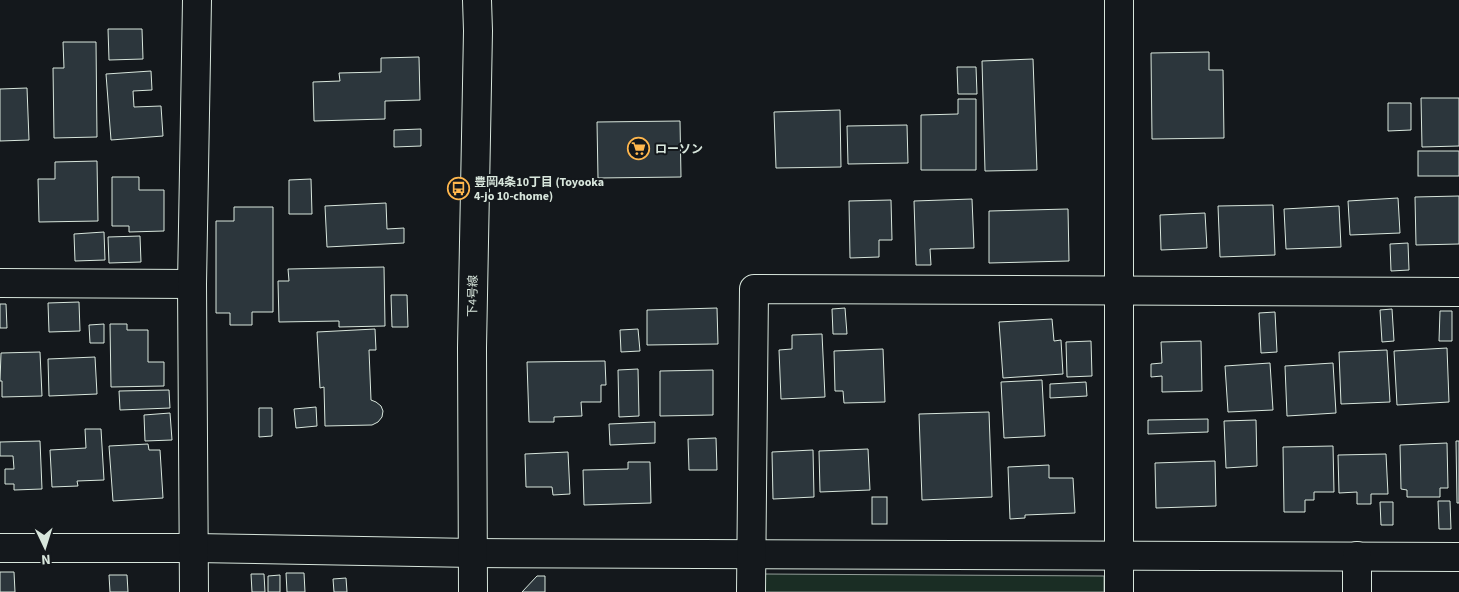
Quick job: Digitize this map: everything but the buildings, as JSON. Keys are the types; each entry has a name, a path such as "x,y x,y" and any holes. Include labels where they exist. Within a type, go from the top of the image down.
{"street":[{"path":"194,592 192,284 197,0"},
{"name":"下4号線","path":"473,592 472,348 477,0"},
{"path":"1119,0 1119,592"},
{"path":"0,283 192,284"},
{"path":"751,592 754,289 1459,292"},
{"path":"0,548 195,548 473,553 1459,556"},
{"path":"1357,556 1357,592"}],"green space":[{"path":"763,574 1104,576 1104,592 763,592"}],"place":[{"name":"ローソン","path":"639,149"},
{"name":"豊岡4条10丁目 (Toyooka 4-jo 10-chome)","path":"458,189"}]}
